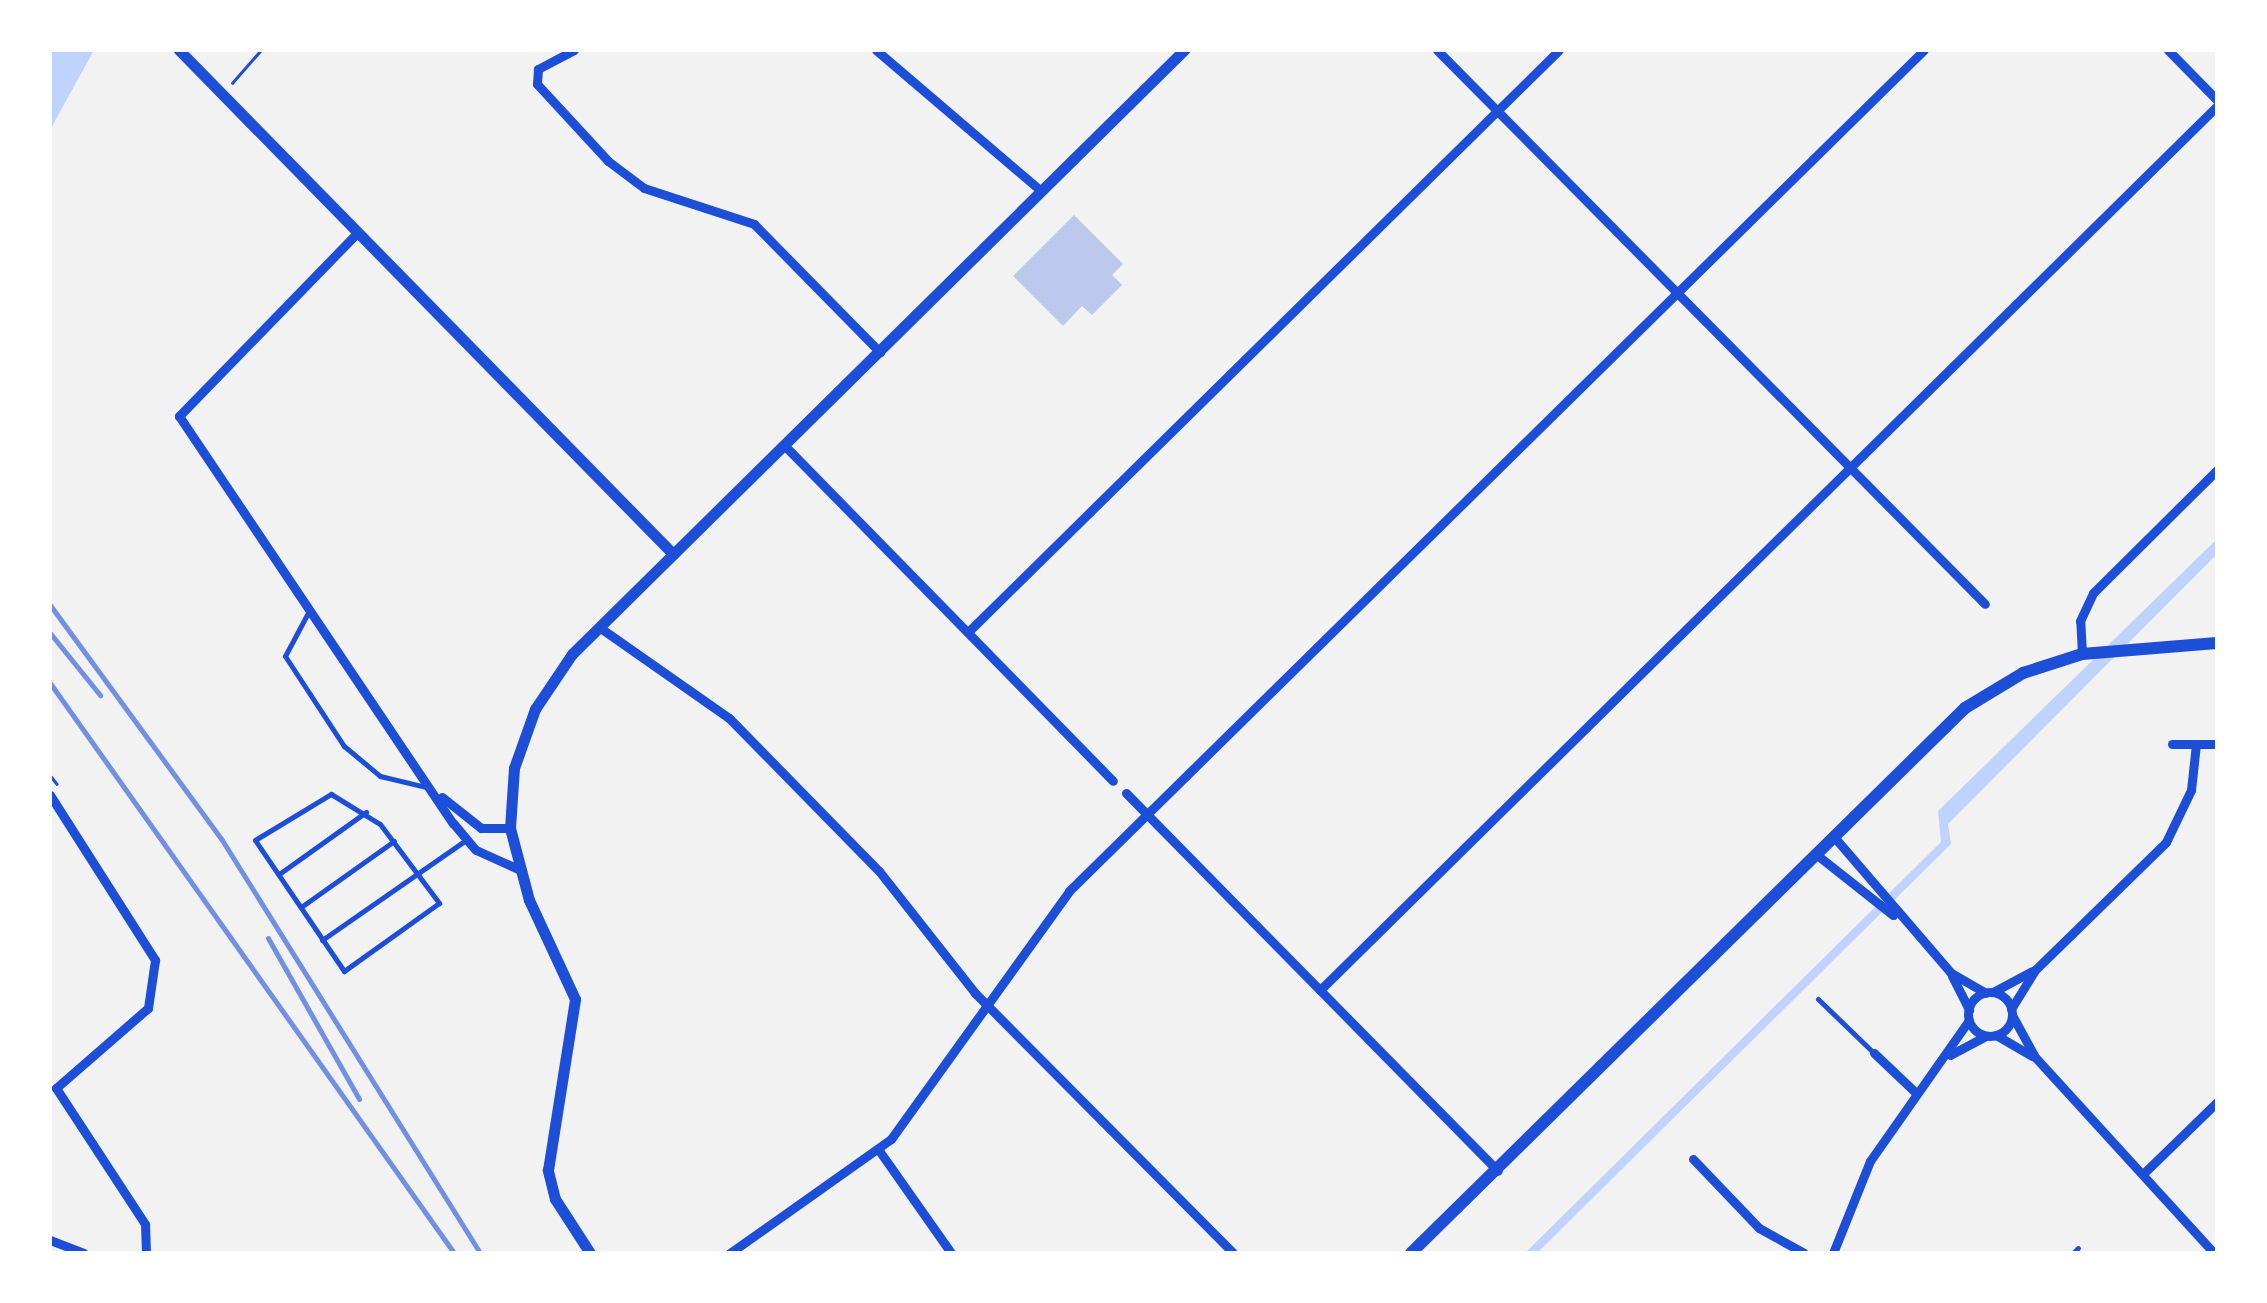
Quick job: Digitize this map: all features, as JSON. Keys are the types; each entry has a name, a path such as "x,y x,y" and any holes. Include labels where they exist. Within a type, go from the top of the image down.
{"main road":[{"path":"1411,1253 1974,702 2082,654 2217,643"}],"street":[{"path":"178,50 673,554"},
{"path":"876,50 1041,191"},
{"path":"590,1253 555,1199 548,1170 575,999 518,868 510,828 514,768 534,709 599,627 1184,50"},
{"path":"1437,50 1985,604"},
{"path":"968,632 1559,50"},
{"path":"730,1253 878,1149 1059,902 1924,50"},
{"path":"1320,990 2217,103 2168,50"},
{"path":"568,51 535,74 622,174 754,224 880,352"},
{"path":"358,232 181,406 181,423 466,840 518,868"},
{"path":"784,445 1113,780"},
{"path":"2082,654 2080,621 2093,593 2217,470"},
{"path":"599,627 728,718 879,871 987,1005 1232,1253"},
{"path":"2172,744 2217,744"},
{"path":"1948,1056 1991,1036 2011,1012 2035,970 2166,842 2188,800 2196,744"},
{"path":"433,788 468,822 510,828"},
{"path":"1126,793 1498,1171"},
{"path":"50,794 155,960 148,1008 56,1088 145,1224 146,1253"},
{"path":"1835,838 1899,919 1951,973 1988,993 2011,1012 2035,1058 2146,1171 2214,1253"},
{"path":"1816,855 1899,919"},
{"path":"1832,1253 1870,1161 1915,1092 1948,1056 1969,1015 1988,993 2035,970"},
{"path":"1951,973 1969,1015 1991,1036 2035,1058"},
{"path":"1874,1054 1915,1092"},
{"path":"2146,1171 2217,1102"},
{"path":"878,1149 951,1253"},
{"path":"1693,1160 1760,1228 1804,1253"},
{"path":"50,1240 84,1253"}],"lane":[{"path":"310,609 285,656 344,746 380,776 433,788"},
{"path":"331,794 366,812 394,841 439,904 344,972 254,840 331,794"},
{"path":"278,875 366,812"},
{"path":"322,940 466,840"},
{"path":"300,907 394,841"},
{"path":"1818,999 1874,1054"}],"path":[{"path":"222,94 260,50"}],"water":[{"path":"50,50 94,50 50,130"},
{"path":"2217,539 2217,554 1948,824 1951,844 1537,1253 1525,1253 1941,842 1938,811"}],"building":[{"path":"1074,215 1123,264 1112,275 1122,285 1092,315 1082,306 1063,326 1013,276"}],"railway":[{"path":"50,605 222,840 480,1253"},
{"path":"50,633 100,695"},
{"path":"50,683 454,1253"},
{"path":"268,938 359,1099"}]}
